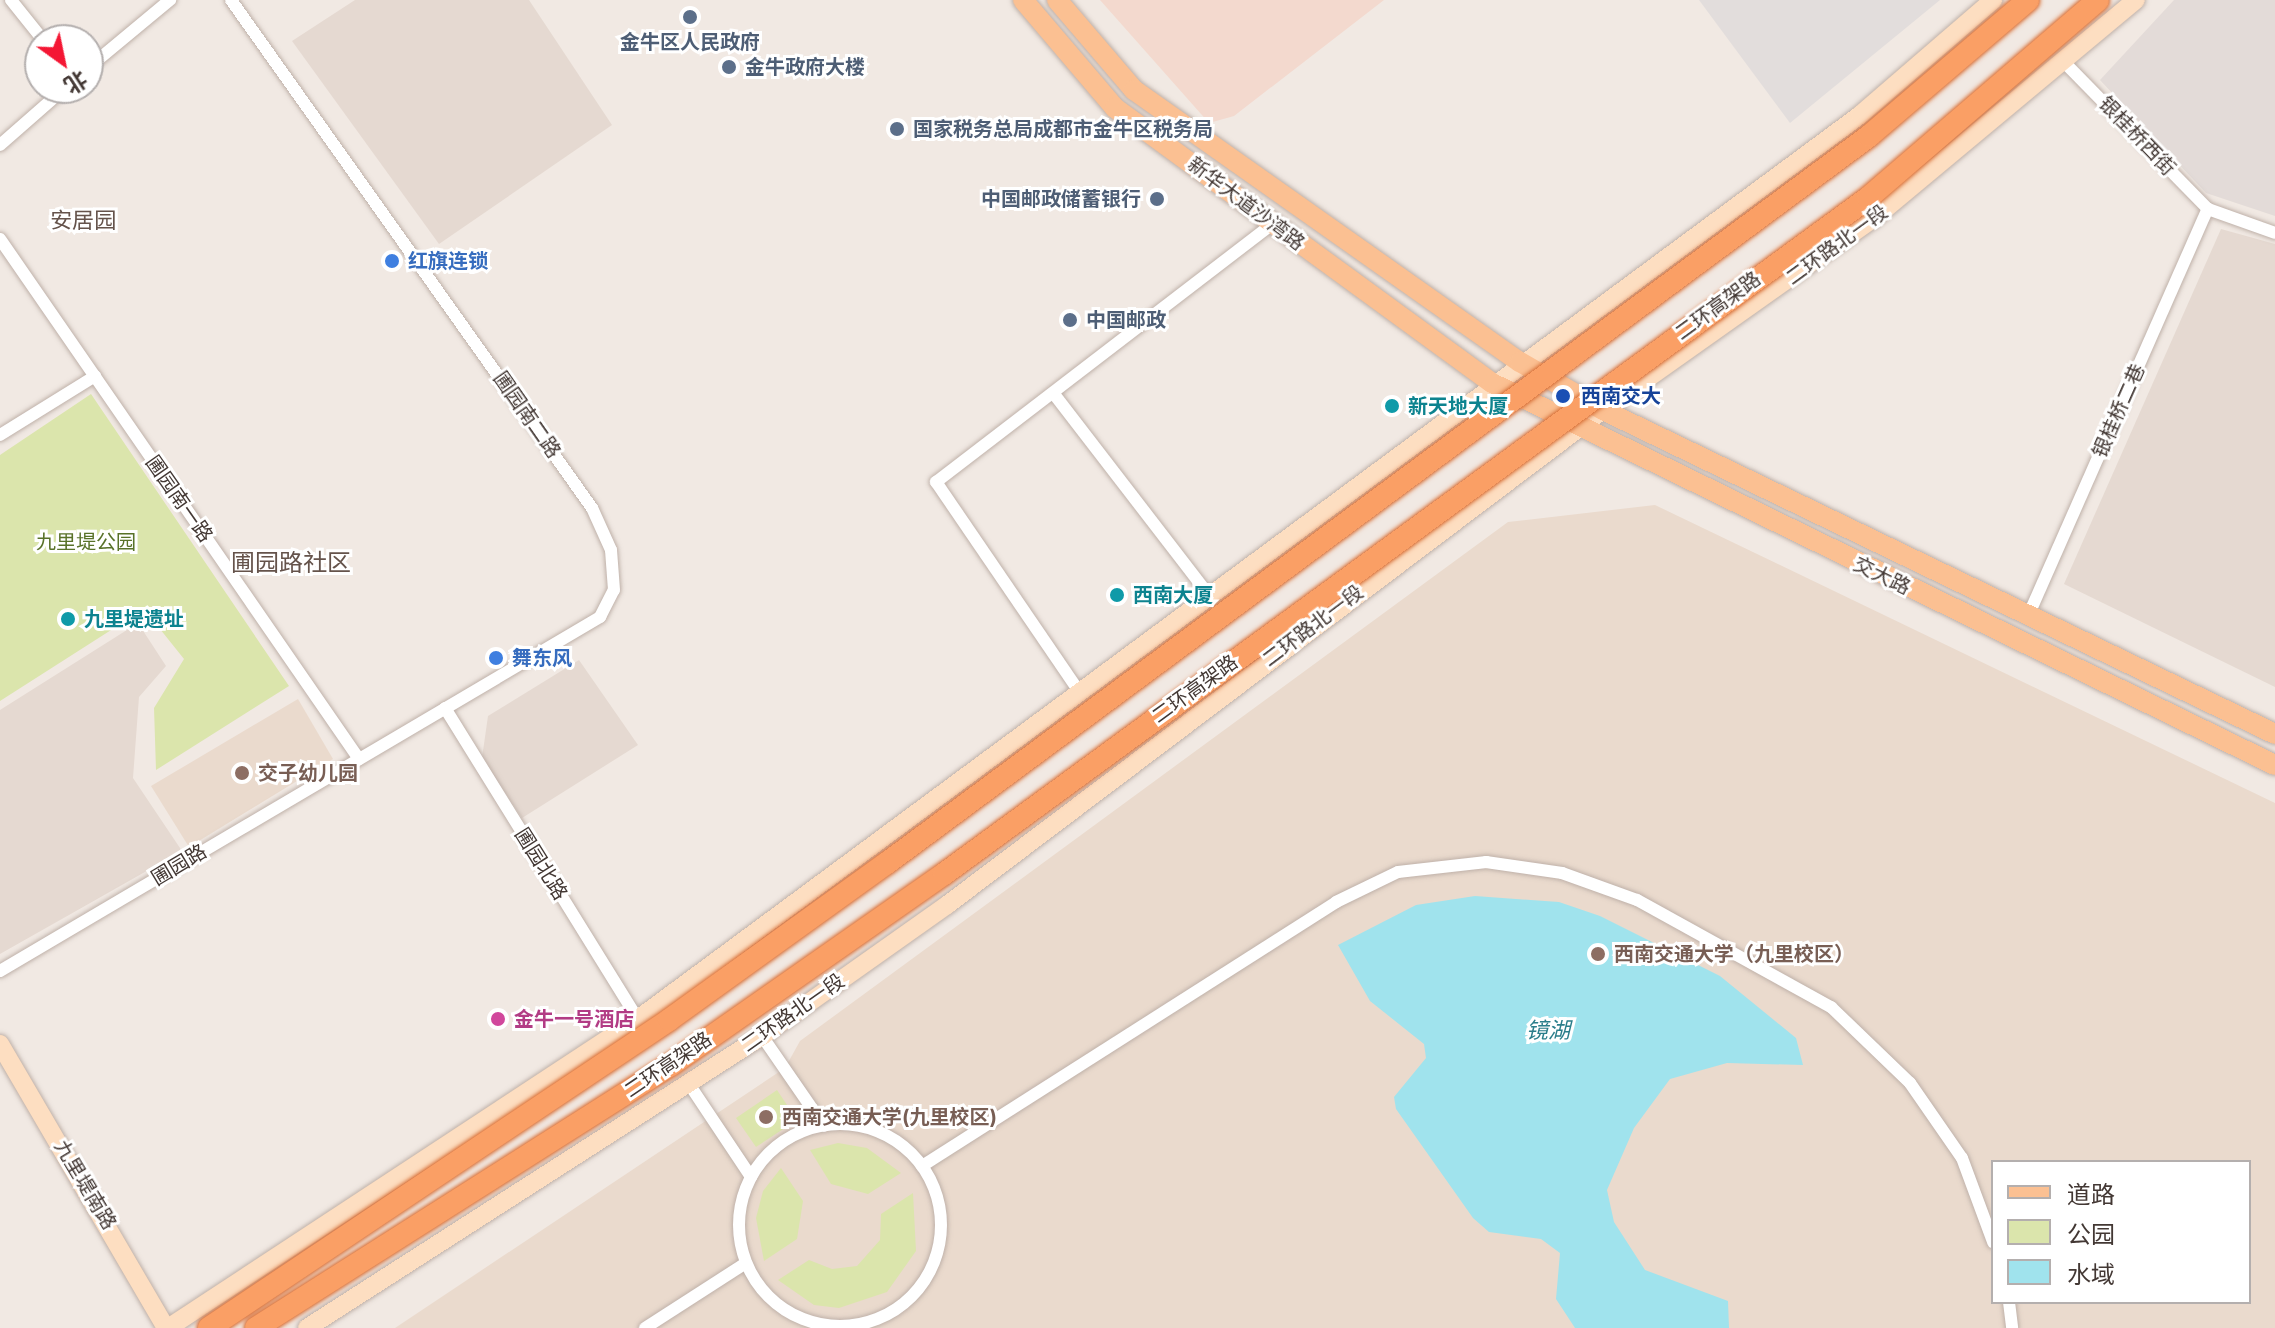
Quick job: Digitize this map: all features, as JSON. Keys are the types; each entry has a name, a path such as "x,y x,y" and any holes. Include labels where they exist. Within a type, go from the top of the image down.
{"highway":[{"name":"二环高架路","path":"209,1328 669,1020 887,863 1869,136 2028,0"},
{"name":"二环高架路","path":"256,1328 671,1065 944,874 1868,198 2098,0"}],"main road":[{"name":"新华大道沙湾路","path":"1023,0 1115,108 1271,225 1492,383"},
{"name":"新华大道沙湾路","path":"1057,0 1134,90 1520,362"},
{"path":"167,1328 638,1019 1207,593 1860,115 1993,0"},
{"name":"二环路北一段","path":"307,1328 762,1036 1603,410 1873,219 2066,64 2136,0"},
{"name":"交大路","path":"1520,362 1603,410 2275,734"},
{"name":"交大路","path":"1492,383 1577,431 2275,765"},
{"name":"九里堤南路","path":"0,1044 167,1328"}],"street":[{"path":"11,0 30,24"},
{"path":"104,55 170,0"},
{"name":"圃园南二路","path":"231,0 592,508 611,550 614,590 600,617 359,759"},
{"name":"银桂桥西街","path":"2066,64 2208,209"},
{"path":"0,145 47,104"},
{"path":"2208,209 2275,233"},
{"name":"银桂桥二巷","path":"2029,614 2208,209"},
{"path":"1078,690 936,482 1271,225"},
{"name":"圃园南一路","path":"0,239 359,759"},
{"path":"0,435 95,376"},
{"path":"1054,394 1207,593"},
{"name":"圃园北路","path":"445,708 638,1019"},
{"name":"圃园路","path":"0,971 359,759"},
{"path":"922,1166 1336,902 1398,872 1486,862 1562,873 1637,900 1831,1007 1910,1083 1962,1158 1991,1237"},
{"path":"762,1036 824,1126"},
{"path":"689,1084 751,1177"},
{"path":"824,1126 882,1132 922,1166 941,1213 939,1248 925,1280 901,1306 851,1325 810,1322 782,1309 746,1263 738,1227 751,1177 781,1142 824,1126"},
{"path":"645,1328 746,1263"},
{"path":"2009,1304 2012,1328"}],"shaded area":[{"path":"355,0 529,0 612,125 439,244 292,41"},
{"path":"1100,0 1384,0 1234,116 1209,123"},
{"path":"1699,0 1940,0 1790,123"},
{"path":"2174,0 2275,0 2275,216 2206,193 2100,80"},
{"path":"2221,229 2275,244 2275,687 2064,584"},
{"name":"西南交通大学（九里校区）","path":"1655,505 2275,803 2275,1328 395,1328 785,1068 800,1041 1508,522"},
{"path":"138,623 166,666 139,697 133,778 182,851 0,954 0,710"},
{"path":"579,660 638,745 522,818 482,758 488,716"},
{"name":"交子幼儿园","path":"298,699 333,759 189,847 151,786"}],"green space":[{"name":"九里堤公园","path":"91,394 289,686 156,770 154,708 184,659 144,609 0,701 0,455"},
{"path":"777,1090 797,1120 756,1147 736,1118"},
{"path":"838,1143 867,1148 901,1173 868,1194 831,1184 810,1150"},
{"path":"781,1168 803,1201 797,1239 764,1261 756,1218 763,1191"},
{"path":"913,1193 916,1251 887,1292 839,1308 814,1305 778,1280 809,1260 832,1269 857,1266 880,1240 881,1214"}],"water":[{"name":"镜湖","path":"1475,896 1559,902 1600,916 1720,976 1796,1038 1803,1065 1727,1063 1670,1079 1634,1128 1607,1190 1614,1222 1645,1270 1728,1301 1729,1328 1575,1328 1556,1299 1560,1253 1541,1239 1489,1232 1473,1218 1396,1109 1394,1097 1426,1058 1424,1044 1370,1001 1338,945 1416,905"}],"place":[{"name":"金牛区人民政府","path":"690,17"},
{"name":"金牛政府大楼","path":"729,67"},
{"name":"国家税务总局成都市金牛区税务局","path":"897,129"},
{"name":"中国邮政储蓄银行","path":"1157,199"},
{"name":"红旗连锁","path":"392,261"},
{"name":"中国邮政","path":"1070,320"},
{"name":"西南交大","path":"1563,396"},
{"name":"新天地大厦","path":"1392,406"},
{"name":"西南大厦","path":"1117,595"},
{"name":"九里堤遗址","path":"68,619"},
{"name":"舞东风","path":"496,658"},
{"name":"交子幼儿园","path":"242,773"},
{"name":"西南交通大学（九里校区）","path":"1598,954"},
{"name":"金牛一号酒店","path":"498,1019"},
{"name":"西南交通大学(九里校区)","path":"766,1117"}],"district":[{"name":"安居园","path":"83,221"},
{"name":"圃园路社区","path":"291,563"}]}
